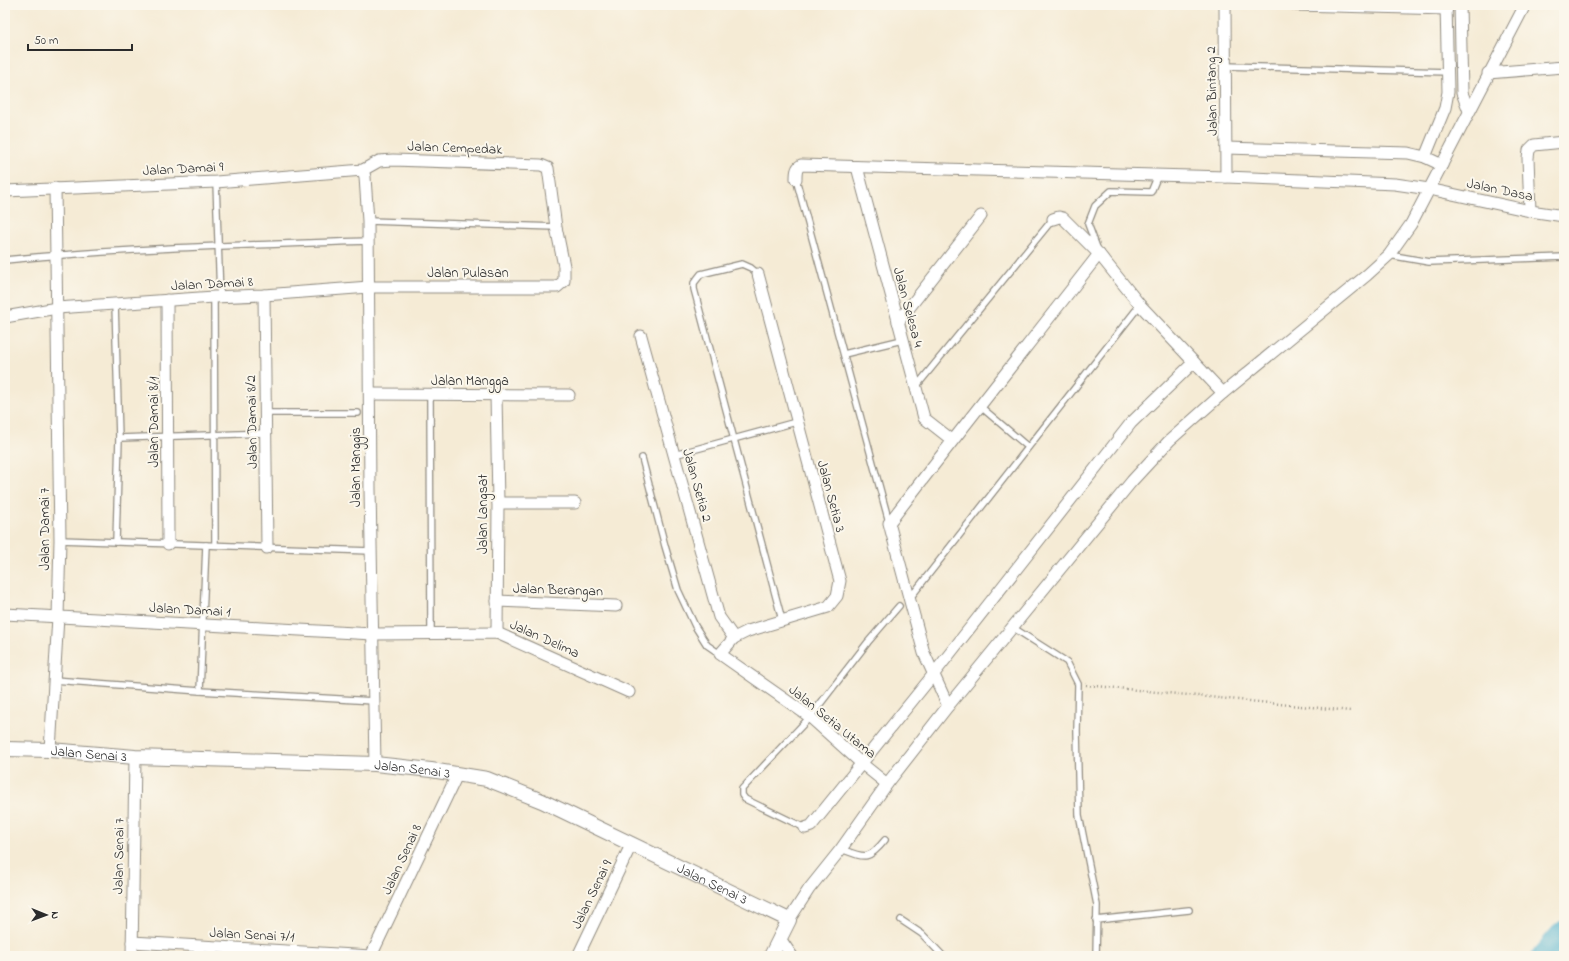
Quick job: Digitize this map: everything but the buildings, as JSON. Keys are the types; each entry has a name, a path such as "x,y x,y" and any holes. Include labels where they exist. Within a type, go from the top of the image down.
{"street":[{"name":"Jalan Bintang 2","path":"1225,5 1226,177"},
{"path":"1296,5 1447,7 1449,72 1448,92 1445,108 1425,157"},
{"path":"1460,5 1462,93 1469,110"},
{"path":"770,956 779,937 809,889 841,849 888,784 948,706 1132,481 1169,441 1223,392 1367,275 1389,255 1411,224 1488,73 1525,5"},
{"path":"1488,73 1564,67"},
{"path":"1530,211 1529,150 1534,145 1564,142"},
{"path":"1226,148 1408,153 1425,157 1442,165"},
{"name":"Jalan Cempedak","path":"363,170 379,161 393,160 541,165 548,168 556,227"},
{"name":"Jalan Dasa","path":"796,179 796,171 801,165 1226,177 1395,184 1429,189 1530,211 1564,216"},
{"name":"Jalan Selesa 4","path":"857,167 924,418 952,440"},
{"name":"Jalan Damai 9","path":"5,191 216,182 363,170"},
{"name":"Jalan Manggis","path":"363,170 365,177 368,221 371,551 375,764"},
{"name":"Jalan Damai 7","path":"50,750 58,617 60,540 55,188"},
{"path":"898,322 980,216"},
{"path":"1053,219 1059,217 1063,218 1100,254 1140,305 1223,392"},
{"name":"Jalan Pulasan","path":"369,287 558,287 564,281 564,266 556,227"},
{"path":"948,706 933,675 904,603 889,524 952,440 981,407 1100,254"},
{"name":"Jalan Setia 3","path":"720,654 734,638 748,631 828,607 837,596 840,581 796,422 758,274"},
{"name":"Jalan Damai 8","path":"5,317 57,308 369,287"},
{"name":"Jalan Damai 8/2","path":"264,295 267,548"},
{"name":"Jalan Damai 8/1","path":"167,300 168,544"},
{"name":"Jalan Setia 2","path":"641,336 719,617 734,638"},
{"path":"805,828 811,826 933,675 1131,423 1194,362"},
{"name":"Jalan Mangga","path":"370,394 569,395"},
{"name":"Jalan Langsat","path":"496,395 498,503 497,633"},
{"path":"498,503 575,502"},
{"name":"Jalan Berangan","path":"497,601 616,606"},
{"name":"Jalan Damai 1","path":"5,614 373,634"},
{"name":"Jalan Delima","path":"373,634 497,633 629,692"},
{"name":"Jalan Setia Utama","path":"720,654 810,717 861,763 888,784"},
{"name":"Jalan Senai 3","path":"5,749 50,750 135,757 375,764 432,770 487,779 535,798 789,920"},
{"name":"Jalan Senai 7","path":"132,956 135,757"},
{"name":"Jalan Senai 8","path":"371,956 457,774"},
{"name":"Jalan Senai 9","path":"578,956 631,845"},
{"path":"779,937 792,956"},
{"name":"Jalan Senai 7/1","path":"132,942 371,956"}],"lane":[{"path":"1225,66 1449,72"},
{"path":"1100,254 1088,224 1095,206 1111,191 1151,192 1158,175"},
{"path":"796,179 889,524"},
{"path":"215,545 215,435 219,246 216,182"},
{"path":"915,388 1053,219"},
{"path":"368,221 556,227"},
{"path":"5,260 56,254 219,246 368,241"},
{"path":"1389,255 1429,262 1564,257"},
{"path":"758,274 751,268 742,264 701,274 694,284 695,294 782,620"},
{"path":"115,304 118,438 116,542"},
{"path":"805,828 745,799 742,794 742,789 810,717 856,657 904,603 1140,305"},
{"path":"844,354 902,340"},
{"path":"430,394 431,634"},
{"path":"981,407 1028,447"},
{"path":"265,414 358,413"},
{"path":"674,455 796,422"},
{"path":"118,438 266,433"},
{"path":"642,458 664,546 678,590 695,626 707,645 720,654"},
{"path":"60,540 371,551"},
{"path":"200,691 204,625 206,545"},
{"path":"1012,627 1067,662 1078,684 1077,731 1079,815 1097,905 1096,956"},
{"path":"54,680 200,691 374,701"},
{"path":"841,849 860,856 866,856 876,852 885,840"},
{"path":"1096,920 1189,910"},
{"path":"901,920 922,934 943,956"}],"path":[{"path":"1078,684 1351,711"}],"waterway":[{"path":"1544,956 1564,933"}]}
